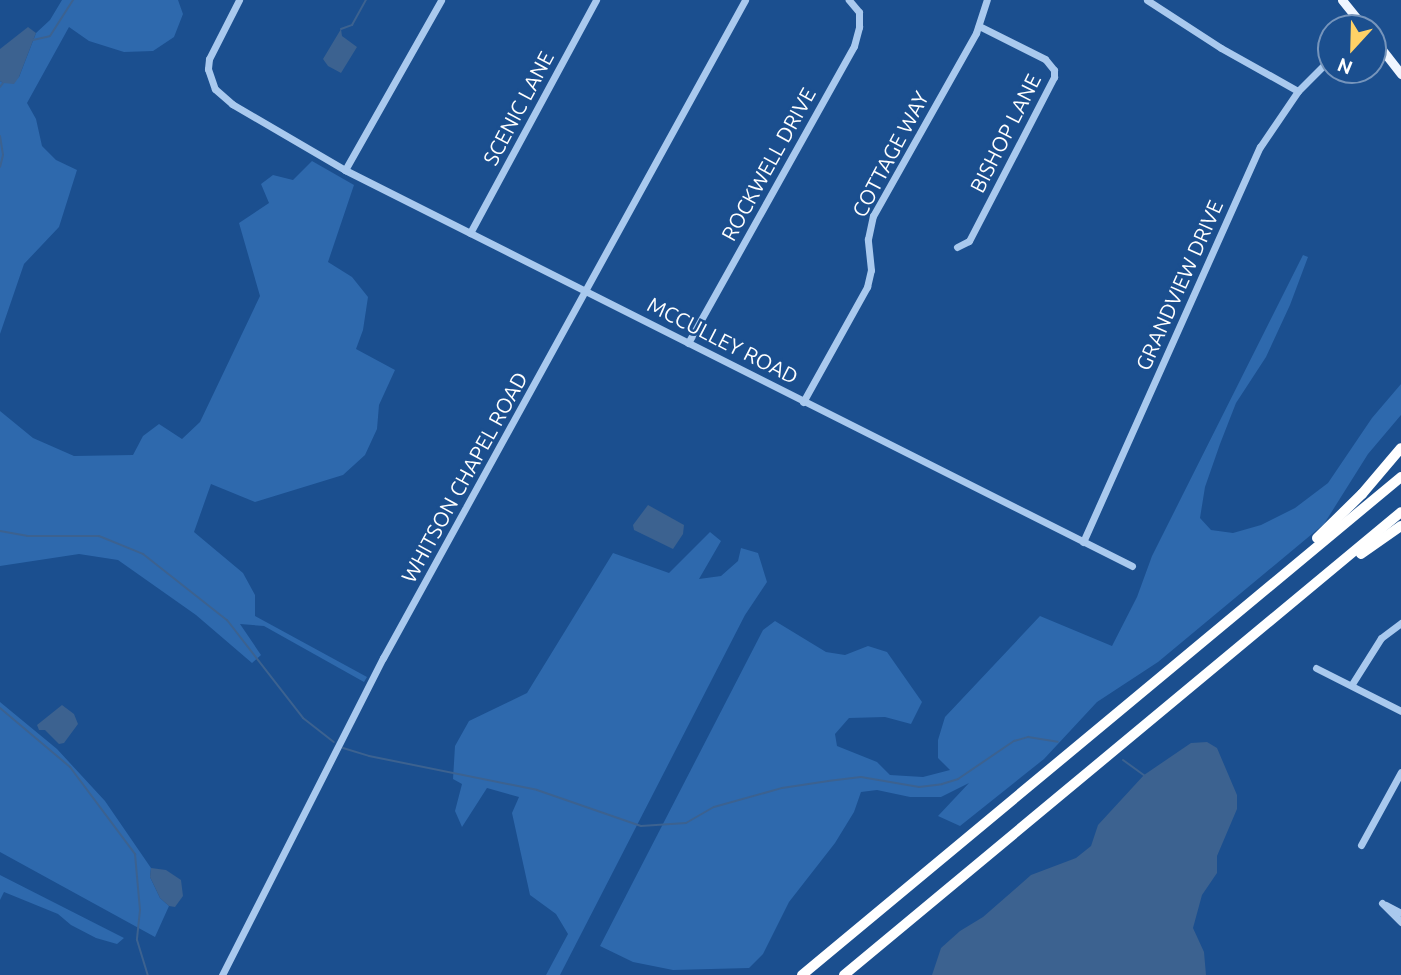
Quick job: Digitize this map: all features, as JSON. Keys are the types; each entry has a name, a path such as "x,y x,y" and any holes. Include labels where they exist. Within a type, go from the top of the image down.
{"highway":[{"path":"1266,589 1362,494 1401,448"},
{"path":"802,975 1401,477"},
{"path":"844,975 1401,512"},
{"path":"1306,591 1401,526"}],"main road":[{"path":"1342,0 1353,14"},
{"path":"1387,56 1401,74"}],"street":[{"name":"MCCULLEY ROAD","path":"239,0 209,59 208,69 215,89 232,104 345,170 1132,566"},
{"path":"345,170 441,0"},
{"name":"SCENIC LANE","path":"470,233 596,0"},
{"name":"WHITSON CHAPEL ROAD","path":"222,975 383,658 745,0"},
{"name":"ROCKWELL DRIVE","path":"688,343 854,46 859,27 859,12 849,0"},
{"name":"COTTAGE WAY","path":"803,402 867,287 871,270 868,239 873,216 979,26 987,0"},
{"path":"1147,0 1221,48 1298,91"},
{"name":"BISHOP LANE","path":"957,247 969,241 1054,77 1054,69 1045,59 979,26"},
{"name":"GRANDVIEW DRIVE","path":"1083,542 1260,147 1298,91 1317,72"},
{"path":"1352,684 1381,638 1401,623"},
{"path":"1316,668 1401,711"},
{"path":"1361,845 1401,772"},
{"path":"1392,789 1401,793"},
{"path":"1401,913 1382,903 1401,922"}],"shaded area":[{"path":"62,0 178,0 183,14 174,37 153,51 124,52 89,41 69,27 27,103 36,119 42,146 56,160 77,170 59,227 24,264 0,334 0,81 3,83 19,77 36,33 50,20"},
{"path":"28,27 36,33 19,77 14,84 3,83 0,81 0,49"},
{"path":"341,29 342,36 357,47 341,73 328,66 323,59"},
{"path":"312,161 354,185 328,262 352,277 368,297 363,330 356,349 395,370 379,405 377,429 365,455 343,475 255,502 211,484 194,532 243,573 255,595 255,616 367,677 364,682 264,626 240,624 261,655 252,663 196,615 118,560 79,554 0,566 0,411 33,438 74,456 133,455 143,436 159,424 182,439 200,422 260,296 239,223 269,203 261,184 273,175 293,180"},
{"path":"1303,255 1308,257 1290,305 1266,357 1236,403 1205,487 1200,518 1211,530 1233,533 1261,525 1295,508 1328,483 1372,418 1401,384 1401,415 1368,454 1324,524 1158,662 1097,702 1044,759 960,826 938,816 969,783 941,797 910,797 877,790 861,792 854,812 835,843 789,902 763,954 749,968 673,970 633,962 600,946 763,630 775,621 826,652 845,655 868,646 887,652 922,702 911,724 885,717 849,718 835,734 837,746 877,762 890,775 923,777 950,770 938,758 938,740 945,717 1040,616 1112,646 1137,597 1152,556"},
{"path":"648,505 684,525 683,534 673,549 634,530 633,525"},
{"path":"710,532 721,541 699,579 721,576 738,561 741,548 758,553 767,582 745,615 560,975 546,975 568,934 556,914 530,895 512,813 519,797 487,788 462,827 455,811 462,784 453,779 455,746 469,721 527,693 613,553 669,573"},
{"path":"0,702 57,749 105,801 151,868 150,877 160,898 169,906 155,937 0,852"},
{"path":"62,705 74,714 78,724 64,743 59,744 45,730 39,730 37,725"},
{"path":"1207,742 1217,748 1237,795 1237,809 1217,856 1217,873 1202,895 1193,928 1204,952 1206,975 932,975 941,948 960,931 983,917 1031,875 1076,858 1091,846 1098,825 1144,775 1191,743"},
{"path":"151,868 166,870 181,880 183,896 175,907 169,906 160,898 150,877"},
{"path":"0,875 124,938 117,944 96,938 71,925 58,914 4,892 0,900"}],"waterway":[{"path":"33,40 50,36 73,0"},
{"path":"341,29 352,25 366,0"},
{"path":"0,87 3,83"},
{"path":"0,136 3,155 0,167"},
{"path":"0,531 27,536 99,536 143,554 227,620 303,718 334,742"},
{"path":"0,708 70,767 135,854 140,910 137,940 148,975"},
{"path":"343,748 369,756 537,790 641,826 686,823 714,807 782,788 828,781 861,777 919,787 942,784 958,779 1014,741 1028,737 1058,742"},
{"path":"1123,760 1144,775"}]}
